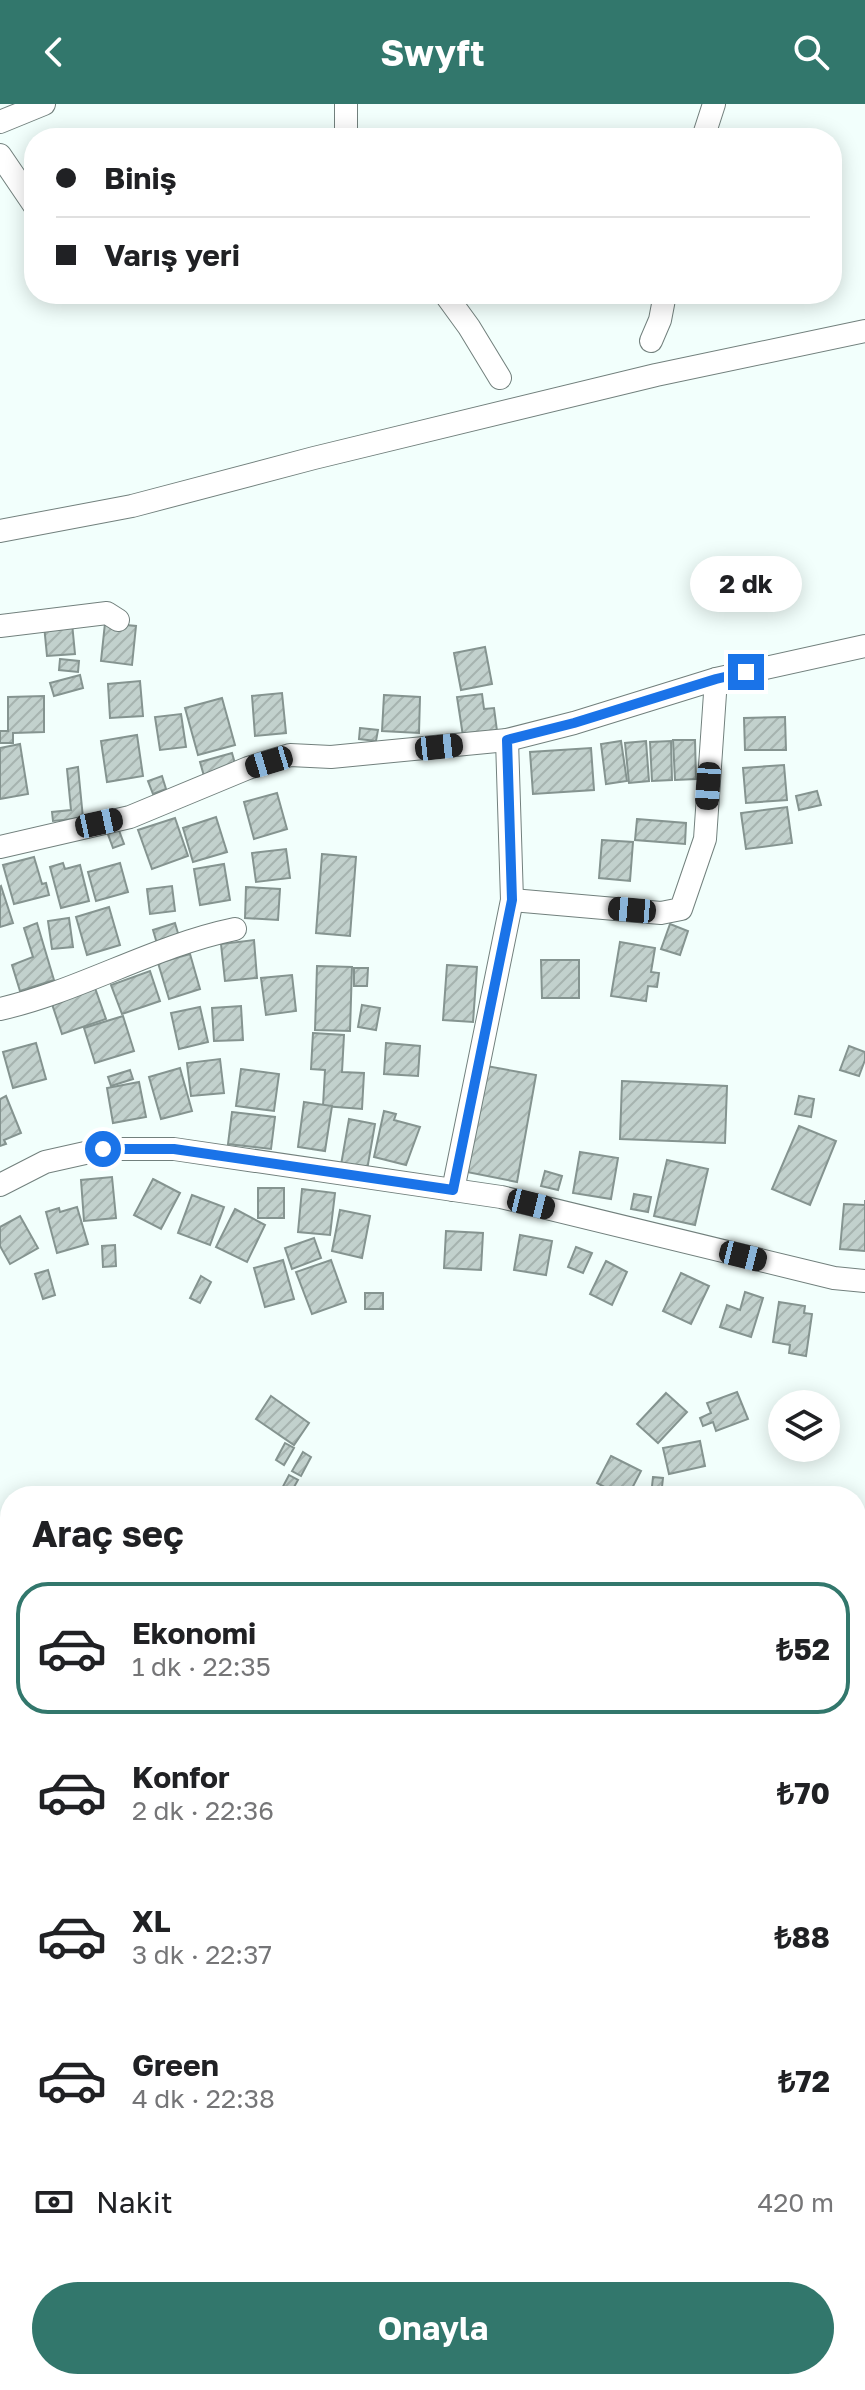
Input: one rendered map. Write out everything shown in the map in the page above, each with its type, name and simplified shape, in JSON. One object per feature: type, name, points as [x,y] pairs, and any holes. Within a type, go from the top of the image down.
[{"type":"street","points":[[0,122],[44,104]]},
{"type":"street","points":[[346,104],[346,128]]},
{"type":"street","points":[[706,128],[714,104]]},
{"type":"street","points":[[0,155],[24,190]]},
{"type":"street","points":[[452,304],[500,378]]},
{"type":"street","points":[[651,341],[663,304]]},
{"type":"street","points":[[0,531],[132,506],[314,458],[656,375],[865,331]]},
{"type":"street","points":[[0,626],[107,613],[118,620]]},
{"type":"street","points":[[0,847],[130,817],[248,768],[290,755],[331,757],[507,740],[574,723],[716,679],[865,646]]},
{"type":"street","points":[[512,900],[661,913],[681,909],[705,839],[716,679]]},
{"type":"street","points":[[453,1190],[512,900],[507,740]]},
{"type":"street","points":[[0,1009],[30,1002],[126,964],[211,934],[235,929]]},
{"type":"street","points":[[0,1185],[45,1162],[103,1149],[174,1149],[501,1197],[834,1278],[865,1281]]},
{"type":"building","points":[[72,623],[75,654],[47,656],[44,625]]},
{"type":"building","points":[[105,623],[136,626],[132,665],[101,661]]},
{"type":"building","points":[[485,647],[492,684],[461,690],[454,653]]},
{"type":"building","points":[[60,659],[79,661],[78,672],[59,670]]},
{"type":"building","points":[[80,675],[83,688],[54,696],[50,683]]},
{"type":"building","points":[[140,681],[143,716],[110,718],[108,684]]},
{"type":"building","points":[[282,693],[286,733],[255,736],[252,696]]},
{"type":"building","points":[[482,694],[484,709],[494,708],[497,731],[463,736],[457,697]]},
{"type":"building","points":[[384,695],[420,697],[419,733],[382,731]]},
{"type":"building","points":[[44,696],[44,732],[13,733],[13,743],[0,743],[0,731],[8,731],[8,697]]},
{"type":"building","points":[[222,698],[235,745],[198,755],[185,708]]},
{"type":"building","points":[[181,714],[186,747],[160,750],[155,717]]},
{"type":"building","points":[[785,717],[786,750],[745,750],[744,718]]},
{"type":"building","points":[[360,728],[378,730],[376,741],[359,739]]},
{"type":"building","points":[[137,735],[143,776],[107,782],[101,741]]},
{"type":"building","points":[[673,740],[695,740],[696,779],[675,780]]},
{"type":"building","points":[[621,741],[627,781],[606,784],[601,744]]},
{"type":"building","points":[[646,741],[649,781],[629,783],[625,743]]},
{"type":"building","points":[[671,741],[672,780],[652,781],[650,742]]},
{"type":"building","points":[[20,744],[28,794],[0,799],[0,748]]},
{"type":"building","points":[[591,748],[594,790],[533,794],[530,752]]},
{"type":"building","points":[[232,753],[236,767],[204,776],[200,762]]},
{"type":"building","points":[[784,765],[787,800],[746,803],[743,768]]},
{"type":"building","points":[[78,767],[83,818],[53,821],[52,812],[71,810],[67,769]]},
{"type":"building","points":[[162,776],[166,789],[153,794],[148,781]]},
{"type":"building","points":[[817,791],[821,805],[799,810],[796,796]]},
{"type":"building","points":[[277,793],[287,829],[254,839],[244,802]]},
{"type":"building","points":[[787,807],[792,843],[746,849],[741,813]]},
{"type":"building","points":[[216,817],[227,852],[193,862],[183,828]]},
{"type":"building","points":[[175,818],[188,856],[152,869],[138,830]]},
{"type":"building","points":[[637,819],[686,823],[685,844],[635,840]]},
{"type":"building","points":[[117,825],[124,844],[113,848],[106,829]]},
{"type":"building","points":[[602,840],[633,842],[630,881],[599,878]]},
{"type":"building","points":[[286,849],[290,878],[256,882],[252,853]]},
{"type":"building","points":[[322,854],[356,857],[350,936],[316,933]]},
{"type":"building","points":[[34,857],[42,884],[46,883],[49,895],[14,904],[3,865]]},
{"type":"building","points":[[63,863],[65,869],[80,865],[89,901],[61,908],[50,867]]},
{"type":"building","points":[[120,863],[128,892],[96,901],[88,872]]},
{"type":"building","points":[[224,864],[230,900],[200,905],[194,869]]},
{"type":"building","points":[[172,886],[175,911],[150,914],[147,889]]},
{"type":"building","points":[[0,887],[13,923],[0,927]]},
{"type":"building","points":[[246,887],[280,889],[278,920],[245,918]]},
{"type":"building","points":[[109,907],[120,945],[87,955],[76,917]]},
{"type":"building","points":[[69,918],[73,947],[52,949],[48,921]]},
{"type":"building","points":[[37,923],[54,980],[20,991],[12,965],[33,957],[24,928]]},
{"type":"building","points":[[175,923],[180,940],[158,947],[153,930]]},
{"type":"building","points":[[670,924],[688,931],[680,955],[661,949]]},
{"type":"building","points":[[254,940],[257,978],[225,981],[221,944]]},
{"type":"building","points":[[620,942],[655,948],[651,972],[659,973],[657,987],[648,986],[646,1001],[611,996]]},
{"type":"building","points":[[190,954],[200,989],[169,999],[158,963]]},
{"type":"building","points":[[541,960],[579,960],[579,998],[542,998]]},
{"type":"building","points":[[447,965],[477,967],[473,1022],[443,1020]]},
{"type":"building","points":[[317,966],[352,967],[350,1031],[315,1030]]},
{"type":"building","points":[[354,968],[368,968],[367,986],[354,986]]},
{"type":"building","points":[[150,971],[160,1001],[122,1014],[111,985]]},
{"type":"building","points":[[292,975],[296,1011],[266,1015],[261,978]]},
{"type":"building","points":[[95,988],[106,1019],[62,1034],[52,1004]]},
{"type":"building","points":[[362,1005],[380,1008],[376,1030],[358,1027]]},
{"type":"building","points":[[241,1006],[243,1040],[214,1041],[212,1008]]},
{"type":"building","points":[[200,1007],[208,1042],[179,1049],[171,1013]]},
{"type":"building","points":[[123,1016],[134,1051],[95,1063],[84,1028]]},
{"type":"building","points":[[313,1033],[344,1035],[342,1072],[364,1073],[362,1109],[323,1106],[325,1070],[311,1069]]},
{"type":"building","points":[[36,1043],[46,1079],[13,1088],[3,1052]]},
{"type":"building","points":[[386,1043],[420,1046],[418,1076],[384,1074]]},
{"type":"building","points":[[849,1046],[865,1052],[859,1076],[840,1070]]},
{"type":"building","points":[[220,1059],[224,1093],[191,1096],[187,1063]]},
{"type":"building","points":[[481,1065],[536,1075],[517,1182],[462,1171]]},
{"type":"building","points":[[180,1068],[192,1111],[161,1119],[149,1077]]},
{"type":"building","points":[[241,1069],[279,1074],[274,1111],[236,1106]]},
{"type":"building","points":[[130,1070],[133,1079],[111,1086],[108,1077]]},
{"type":"building","points":[[622,1081],[727,1086],[725,1143],[620,1139]]},
{"type":"building","points":[[139,1082],[146,1117],[113,1123],[107,1088]]},
{"type":"building","points":[[6,1096],[21,1133],[4,1140],[6,1144],[0,1146],[0,1099]]},
{"type":"building","points":[[799,1096],[814,1099],[811,1117],[795,1114]]},
{"type":"building","points":[[304,1102],[332,1106],[325,1151],[298,1147]]},
{"type":"building","points":[[384,1111],[396,1114],[394,1120],[420,1127],[406,1165],[374,1157]]},
{"type":"building","points":[[232,1112],[275,1117],[271,1149],[228,1144]]},
{"type":"building","points":[[349,1119],[375,1124],[367,1170],[341,1165]]},
{"type":"building","points":[[799,1126],[836,1141],[810,1205],[772,1189]]},
{"type":"building","points":[[580,1152],[618,1158],[611,1199],[573,1193]]},
{"type":"building","points":[[667,1160],[708,1169],[695,1225],[654,1216]]},
{"type":"building","points":[[545,1171],[562,1176],[558,1190],[541,1186]]},
{"type":"building","points":[[112,1177],[116,1218],[84,1221],[81,1180]]},
{"type":"building","points":[[153,1179],[180,1193],[161,1229],[134,1215]]},
{"type":"building","points":[[258,1188],[284,1188],[284,1218],[258,1218]]},
{"type":"building","points":[[302,1189],[335,1193],[330,1235],[298,1232]]},
{"type":"building","points":[[634,1194],[651,1197],[648,1212],[631,1209]]},
{"type":"building","points":[[192,1195],[224,1207],[210,1245],[178,1233]]},
{"type":"building","points":[[844,1204],[865,1205],[865,1251],[840,1249]]},
{"type":"building","points":[[77,1207],[88,1244],[57,1253],[46,1212]]},
{"type":"building","points":[[235,1209],[265,1225],[247,1262],[216,1247]]},
{"type":"building","points":[[340,1210],[370,1216],[362,1258],[332,1251]]},
{"type":"building","points":[[20,1216],[38,1248],[10,1264],[0,1246],[0,1227]]},
{"type":"building","points":[[446,1231],[483,1233],[481,1270],[444,1268]]},
{"type":"building","points":[[520,1235],[552,1241],[546,1275],[514,1270]]},
{"type":"building","points":[[314,1238],[321,1258],[292,1269],[285,1248]]},
{"type":"building","points":[[115,1245],[116,1266],[103,1267],[102,1246]]},
{"type":"building","points":[[576,1247],[592,1253],[583,1273],[568,1267]]},
{"type":"building","points":[[283,1260],[294,1299],[265,1307],[254,1268]]},
{"type":"building","points":[[331,1260],[346,1302],[312,1314],[296,1272]]},
{"type":"building","points":[[606,1261],[627,1272],[612,1305],[590,1294]]},
{"type":"building","points":[[48,1270],[55,1295],[43,1299],[35,1274]]},
{"type":"building","points":[[681,1273],[709,1286],[691,1324],[663,1311]]},
{"type":"building","points":[[201,1276],[211,1282],[200,1303],[190,1298]]},
{"type":"building","points":[[745,1292],[763,1298],[751,1337],[720,1327],[727,1305],[740,1310]]},
{"type":"building","points":[[365,1293],[383,1293],[383,1309],[365,1309]]},
{"type":"building","points":[[779,1302],[805,1306],[804,1313],[812,1314],[806,1356],[789,1353],[790,1345],[773,1342]]},
{"type":"building","points":[[737,1392],[748,1419],[716,1431],[713,1422],[703,1426],[700,1418],[711,1413],[707,1403]]},
{"type":"building","points":[[666,1393],[687,1412],[658,1443],[637,1424]]},
{"type":"building","points":[[271,1396],[309,1423],[294,1445],[256,1419]]},
{"type":"building","points":[[700,1441],[705,1466],[669,1474],[663,1448]]},
{"type":"building","points":[[285,1443],[294,1448],[284,1465],[276,1460]]},
{"type":"building","points":[[303,1452],[311,1457],[301,1476],[292,1471]]},
{"type":"building","points":[[611,1456],[641,1471],[633,1486],[603,1486],[597,1483]]},
{"type":"building","points":[[289,1475],[298,1480],[295,1486],[283,1486]]},
{"type":"building","points":[[653,1477],[663,1478],[662,1486],[652,1486]]},
{"type":"route","points":[[103,1149],[174,1149],[453,1190],[512,900],[507,740],[746,672]]}]
